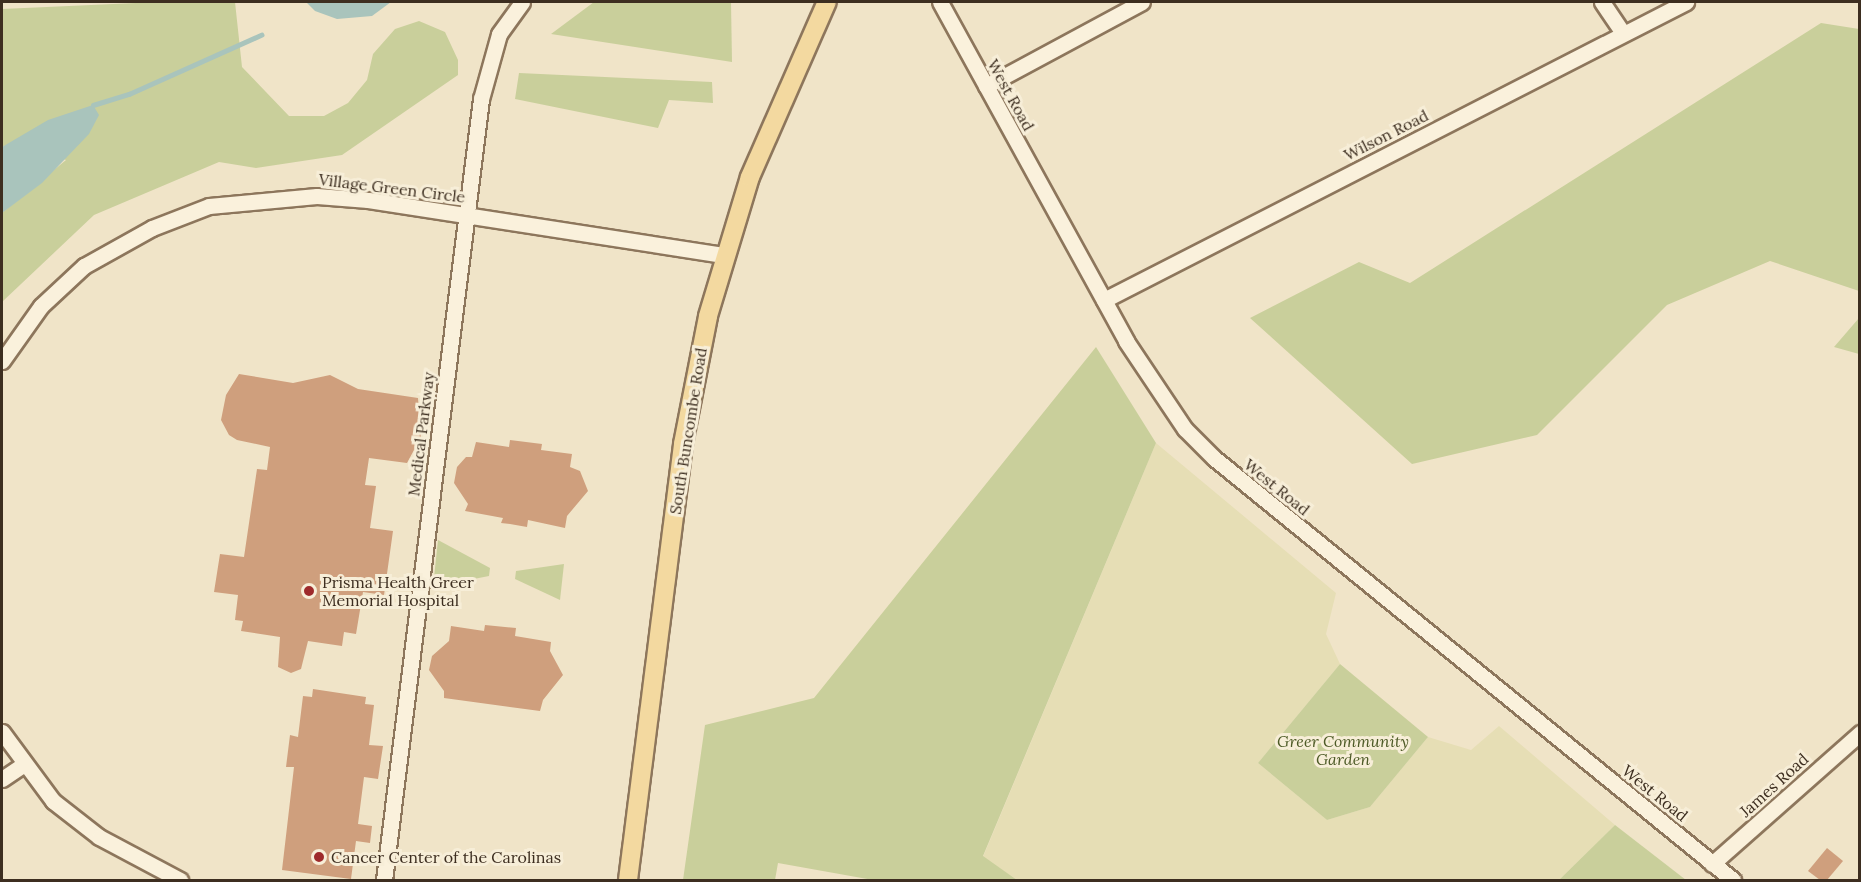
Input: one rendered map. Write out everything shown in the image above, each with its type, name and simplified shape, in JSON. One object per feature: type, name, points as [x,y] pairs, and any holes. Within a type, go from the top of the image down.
[{"type":"main road","name":"South Buncombe Road","points":[[628,880],[683,444],[708,316],[725,255],[764,140],[827,2]]},
{"type":"street","name":"Medical Parkway","points":[[384,880],[481,99],[499,34],[522,2]]},
{"type":"street","name":"West Road","points":[[940,2],[1104,300],[1159,394],[1214,458],[1733,880]]},
{"type":"street","points":[[986,86],[1142,2]]},
{"type":"street","points":[[1602,2],[1623,33]]},
{"type":"street","name":"Wilson Road","points":[[1104,300],[1686,2]]},
{"type":"street","name":"Village Green Circle","points":[[2,361],[41,306],[84,266],[152,228],[208,206],[317,196],[725,255]]},
{"type":"street","points":[[2,732],[23,765],[52,801],[99,837],[180,880]]},
{"type":"street","name":"James Road","points":[[1712,864],[1860,733]]},
{"type":"street","points":[[2,778],[23,765]]},
{"type":"shaded area","points":[[1156,443],[1336,593],[1326,634],[1340,664],[1258,763],[1327,820],[1370,807],[1428,737],[1471,750],[1499,726],[1615,825],[1559,880],[1017,880],[983,857]]},
{"type":"green space","points":[[158,2],[235,2],[242,67],[289,116],[324,116],[348,103],[367,80],[373,54],[395,29],[419,21],[445,32],[458,60],[458,75],[342,155],[256,168],[219,162],[94,215],[2,302],[2,213],[66,160],[13,142],[2,147],[2,9]]},
{"type":"green space","points":[[594,2],[731,2],[732,62],[551,34]]},
{"type":"green space","points":[[1821,23],[1859,29],[1859,291],[1770,261],[1667,305],[1537,435],[1412,464],[1250,318],[1359,262],[1410,283]]},
{"type":"green space","points":[[519,73],[712,82],[713,103],[669,100],[658,128],[515,99]]},
{"type":"green space","points":[[1859,318],[1859,354],[1834,347]]},
{"type":"green space","points":[[1096,347],[1156,443],[983,856],[1017,880],[873,880],[778,863],[775,880],[683,880],[705,725],[814,698]]},
{"type":"green space","points":[[438,540],[490,568],[489,576],[433,587]]},
{"type":"green space","points":[[564,564],[560,600],[515,579],[516,571]]},
{"type":"green space","name":"Greer Community Garden","points":[[1340,664],[1428,737],[1370,807],[1327,820],[1258,763]]},
{"type":"green space","points":[[1615,825],[1686,880],[1559,880]]},
{"type":"water","points":[[306,2],[391,2],[372,16],[337,19],[315,11]]},
{"type":"water","points":[[93,105],[99,115],[89,134],[42,183],[2,213],[2,147],[48,120]]},
{"type":"building","points":[[239,374],[293,383],[330,375],[358,389],[418,398],[421,437],[407,463],[369,458],[365,485],[376,486],[370,528],[393,531],[384,595],[363,592],[356,634],[344,632],[342,646],[308,641],[301,669],[291,673],[278,667],[280,637],[241,631],[243,621],[235,620],[238,595],[214,592],[220,554],[244,557],[257,469],[267,470],[270,447],[237,440],[229,435],[221,420],[226,395]]},
{"type":"building","points":[[510,440],[542,444],[541,450],[572,454],[570,467],[580,471],[588,491],[567,516],[565,528],[528,520],[527,527],[501,523],[503,518],[465,511],[468,504],[454,483],[457,467],[466,457],[472,457],[476,442],[509,447]]},
{"type":"building","points":[[485,625],[516,628],[515,636],[551,642],[550,651],[563,675],[543,700],[540,711],[444,698],[444,691],[429,670],[432,656],[449,641],[451,626],[484,631]]},
{"type":"building","points":[[313,689],[366,697],[365,704],[374,705],[369,745],[383,746],[378,779],[364,777],[358,824],[372,826],[370,843],[356,841],[351,879],[282,870],[294,767],[286,767],[290,735],[298,737],[303,696],[312,697]]},
{"type":"building","points":[[1827,848],[1843,861],[1827,880],[1820,880],[1808,871]]},
{"type":"waterway","points":[[93,105],[129,94],[261,35]]},
{"type":"place","name":"Prisma Health Greer Memorial Hospital","points":[[309,591]]},
{"type":"place","name":"Cancer Center of the Carolinas","points":[[319,857]]}]
